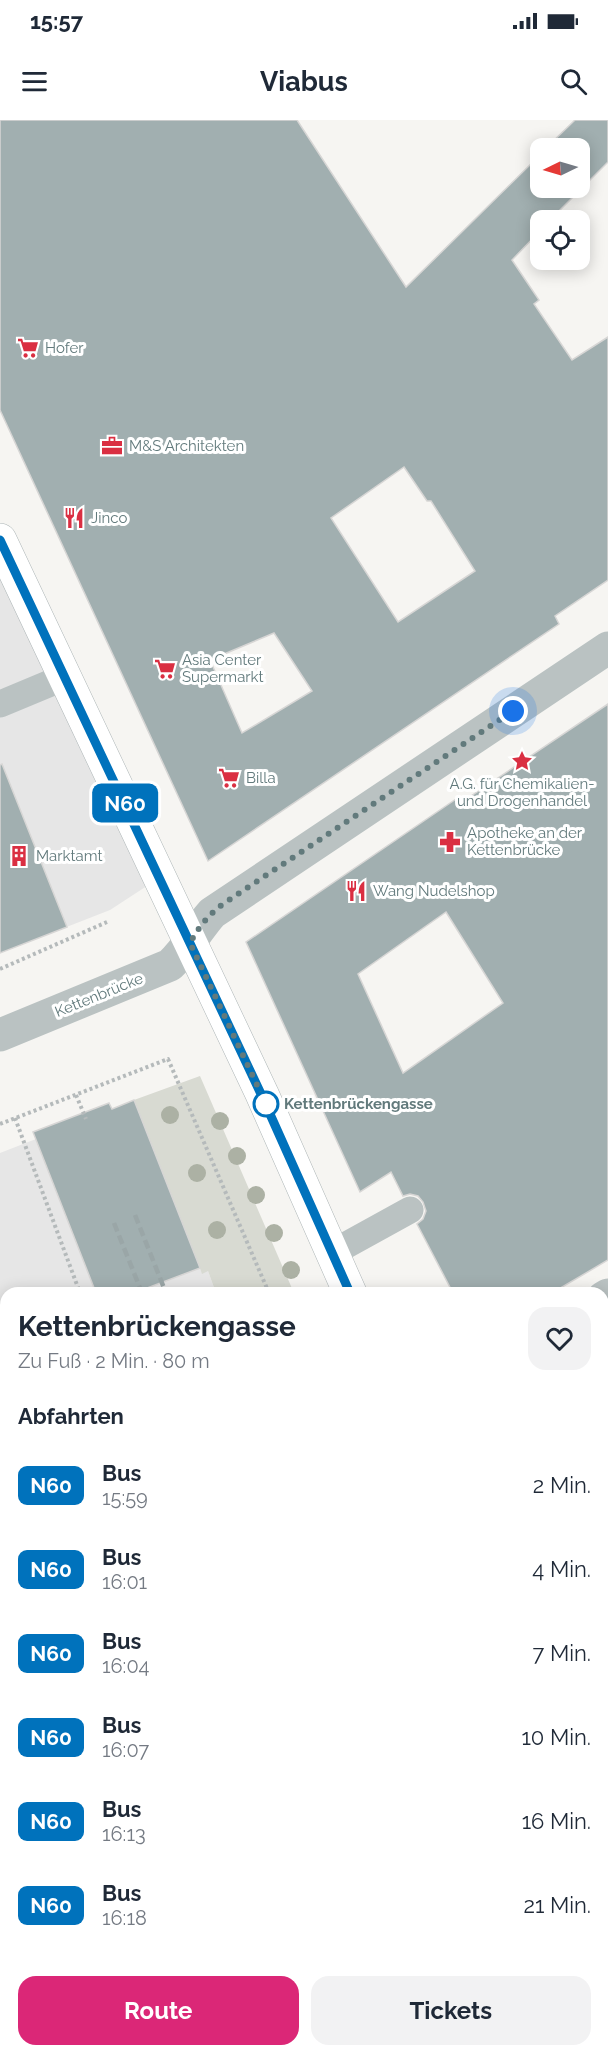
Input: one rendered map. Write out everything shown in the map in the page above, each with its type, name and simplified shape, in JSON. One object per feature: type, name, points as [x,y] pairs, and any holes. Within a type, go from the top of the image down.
[{"type":"main road","points":[[0,540],[261,1094],[347,1287]]},
{"type":"street","points":[[190,943],[199,927],[212,913],[608,648]]},
{"type":"street","name":"Kettenbrücke","points":[[0,1035],[157,972],[170,965],[190,943]]},
{"type":"lane","points":[[0,704],[66,677]]},
{"type":"lane","points":[[332,1253],[410,1210]]},
{"type":"path","points":[[0,969],[107,922]]},
{"type":"path","points":[[0,1124],[168,1059],[266,1287]]},
{"type":"path","points":[[76,1095],[86,1119]]},
{"type":"path","points":[[15,1118],[79,1287]]},
{"type":"shaded area","points":[[0,549],[159,878],[110,910],[0,953]]},
{"type":"shaded area","points":[[200,1076],[291,1287],[214,1287],[208,1271],[202,1274],[134,1100]]},
{"type":"shaded area","points":[[36,1139],[75,1239],[174,1199],[200,1268],[208,1271],[214,1287],[0,1287],[0,1153]]},
{"type":"building","points":[[0,120],[297,120],[406,287],[530,165],[530,198],[572,198],[560,210],[530,210],[530,241],[512,260],[539,300],[534,304],[572,360],[608,337],[608,580],[555,616],[559,624],[208,861],[0,410]],"holes":[[[404,467],[427,501],[431,501],[475,571],[398,622],[331,518]],[[274,633],[312,691],[242,733],[210,660]]]},
{"type":"building","points":[[575,120],[608,120],[608,162],[590,180],[590,138],[556,138]]},
{"type":"building","points":[[608,704],[608,1260],[562,1287],[450,1287],[417,1224],[423,1219],[426,1211],[418,1196],[410,1194],[403,1196],[391,1172],[360,1192],[246,942],[459,797],[462,802]],"holes":[[[446,912],[503,1003],[403,1073],[358,974]]]},
{"type":"building","name":"Marktamt","points":[[2,764],[67,927],[0,953],[0,765]]},
{"type":"building","points":[[134,1100],[200,1268],[150,1287],[94,1287],[33,1132],[109,1103],[112,1109]]},
{"type":"railway","points":[[135,1215],[164,1287]]},
{"type":"railway","points":[[114,1223],[140,1287]]},
{"type":"bus line","name":"N60","points":[[0,540],[155,866],[347,1287]]},
{"type":"place","name":"Hofer","points":[[28,348]]},
{"type":"place","name":"M&S Architekten","points":[[112,446]]},
{"type":"place","name":"Jinco","points":[[74,518]]},
{"type":"place","name":"Asia Center Supermarkt","points":[[165,669]]},
{"type":"place","name":"A.G. für Chemikalien- und Drogenhandel","points":[[522,761]]},
{"type":"place","name":"Billa","points":[[229,778]]},
{"type":"place","name":"Apotheke an der Kettenbrücke","points":[[450,842]]},
{"type":"place","name":"Marktamt","points":[[19,856]]},
{"type":"place","name":"Wang Nudelshop","points":[[356,891]]},
{"type":"place","name":"Kettenbrückengasse","points":[[266,1104]]},
{"type":"route","points":[[266,1104],[190,943],[199,927],[223,904],[513,711]]}]
